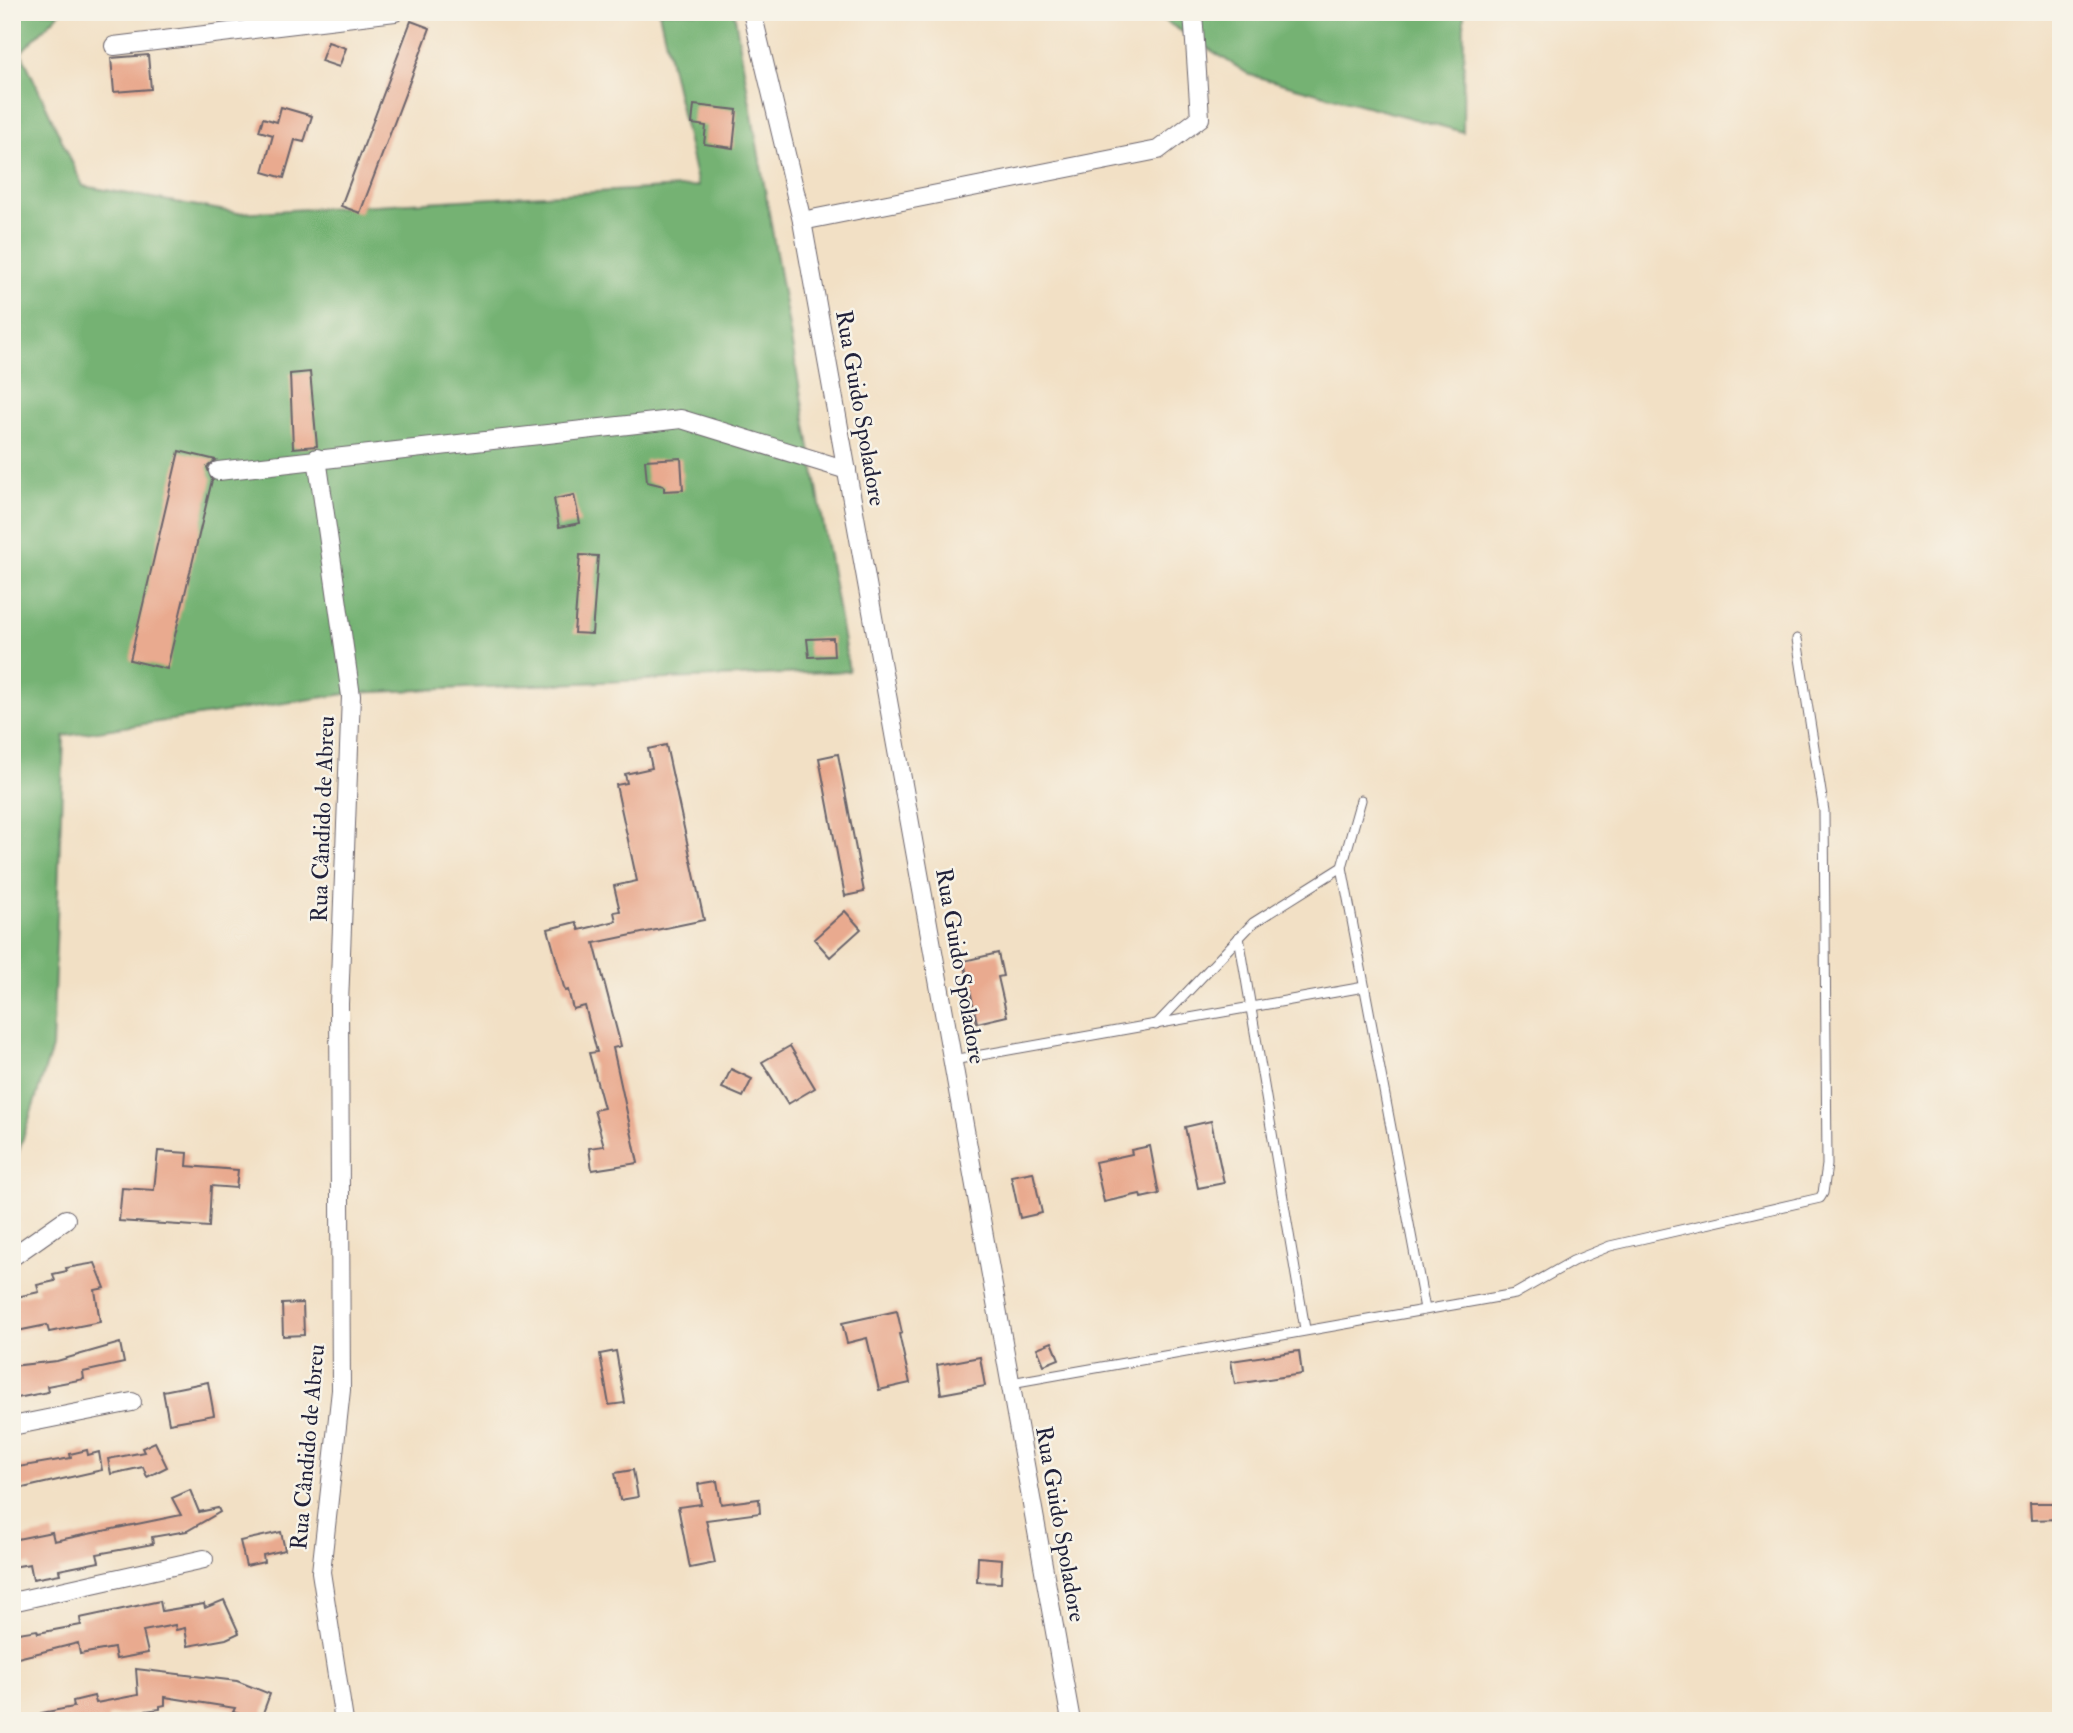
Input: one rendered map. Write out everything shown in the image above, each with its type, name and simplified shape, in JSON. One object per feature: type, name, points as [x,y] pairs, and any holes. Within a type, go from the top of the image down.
[{"type":"street","points":[[114,46],[395,12]]},
{"type":"street","name":"Rua Guido Spoladore","points":[[752,12],[802,221],[1071,1721]]},
{"type":"street","points":[[802,221],[1158,150],[1200,118],[1193,12]]},
{"type":"street","points":[[218,471],[681,419],[847,470]]},
{"type":"street","name":"Rua Cândido de Abreu","points":[[317,458],[351,696],[340,1004],[341,1390],[321,1572],[344,1721]]},
{"type":"street","points":[[12,1257],[66,1219]]},
{"type":"street","points":[[12,1426],[132,1402]]},
{"type":"street","points":[[12,1602],[204,1559]]},
{"type":"lane","points":[[1010,1383],[1515,1294],[1573,1261],[1610,1246],[1805,1203],[1823,1194],[1827,1165],[1824,811],[1797,639]]},
{"type":"lane","points":[[1362,800],[1342,867],[1425,1309]]},
{"type":"lane","points":[[1156,1025],[1253,923],[1342,867]]},
{"type":"lane","points":[[1239,937],[1305,1329]]},
{"type":"lane","points":[[953,1060],[1364,987]]},
{"type":"green space","points":[[12,12],[61,12],[21,52],[83,186],[238,213],[698,186],[659,12],[734,12],[849,671],[352,693],[64,736],[52,1048],[12,1172]]},
{"type":"green space","points":[[1151,12],[1464,12],[1463,132],[1250,75]]},
{"type":"building","points":[[411,21],[430,28],[360,213],[341,206]]},
{"type":"building","points":[[328,42],[346,48],[339,67],[321,61]]},
{"type":"building","points":[[148,55],[151,89],[114,92],[111,58]]},
{"type":"building","points":[[694,105],[737,110],[733,148],[704,144],[706,126],[692,124]]},
{"type":"building","points":[[281,107],[312,116],[304,142],[295,140],[284,178],[263,172],[273,135],[259,131],[263,118],[277,122]]},
{"type":"building","points":[[310,372],[317,446],[293,448],[290,374]]},
{"type":"building","points":[[179,451],[216,460],[207,467],[212,480],[167,669],[130,660]]},
{"type":"building","points":[[681,458],[683,490],[664,491],[664,486],[647,482],[645,460]]},
{"type":"building","points":[[574,495],[580,523],[559,527],[554,499]]},
{"type":"building","points":[[580,555],[598,556],[592,634],[574,633]]},
{"type":"building","points":[[833,638],[834,656],[809,657],[807,639]]},
{"type":"building","points":[[666,745],[704,920],[594,943],[621,1046],[613,1048],[638,1163],[592,1170],[589,1148],[604,1146],[594,1110],[604,1108],[589,1053],[597,1052],[585,1006],[573,1009],[568,990],[565,991],[548,929],[576,922],[579,930],[616,921],[614,912],[620,911],[614,886],[637,881],[616,785],[627,783],[625,774],[652,768],[648,749]]},
{"type":"building","points":[[838,754],[864,892],[845,896],[819,758]]},
{"type":"building","points":[[845,911],[861,929],[830,957],[814,939]]},
{"type":"building","points":[[998,953],[1003,976],[998,977],[1007,1016],[977,1023],[964,961]]},
{"type":"building","points":[[790,1046],[815,1088],[788,1104],[762,1062]]},
{"type":"building","points":[[731,1069],[752,1079],[743,1097],[722,1088]]},
{"type":"building","points":[[1211,1121],[1224,1183],[1198,1188],[1185,1127]]},
{"type":"building","points":[[1150,1146],[1159,1194],[1141,1198],[1140,1194],[1104,1202],[1095,1162],[1132,1154],[1131,1150]]},
{"type":"building","points":[[158,1151],[188,1153],[187,1166],[238,1170],[236,1188],[211,1186],[209,1227],[119,1221],[122,1188],[154,1190]]},
{"type":"building","points":[[1033,1172],[1042,1213],[1020,1218],[1011,1176]]},
{"type":"building","points":[[95,1263],[105,1288],[95,1290],[100,1322],[49,1332],[47,1325],[12,1332],[12,1298],[39,1292],[37,1285],[55,1281],[53,1274],[67,1271],[66,1268]]},
{"type":"building","points":[[303,1303],[304,1335],[283,1336],[282,1304]]},
{"type":"building","points":[[897,1311],[902,1333],[899,1334],[910,1383],[879,1390],[867,1338],[847,1343],[842,1323]]},
{"type":"building","points":[[1052,1342],[1059,1359],[1044,1365],[1037,1348]]},
{"type":"building","points":[[120,1343],[124,1363],[83,1372],[84,1379],[47,1386],[48,1392],[12,1399],[12,1366],[57,1361]]},
{"type":"building","points":[[616,1351],[625,1403],[609,1405],[600,1354]]},
{"type":"building","points":[[1299,1351],[1302,1374],[1235,1384],[1231,1361]]},
{"type":"building","points":[[980,1357],[985,1386],[941,1394],[937,1365]]},
{"type":"building","points":[[208,1382],[214,1415],[169,1423],[163,1391]]},
{"type":"building","points":[[155,1442],[167,1467],[147,1477],[143,1467],[111,1474],[108,1459],[144,1452],[142,1448]]},
{"type":"building","points":[[87,1450],[88,1455],[99,1452],[102,1470],[14,1490],[12,1468],[71,1458],[70,1454]]},
{"type":"building","points":[[633,1470],[638,1497],[620,1500],[615,1473]]},
{"type":"building","points":[[717,1481],[721,1504],[759,1499],[760,1513],[706,1520],[715,1563],[690,1568],[678,1507],[701,1504],[698,1484]]},
{"type":"building","points":[[190,1490],[199,1512],[218,1508],[220,1512],[187,1531],[152,1537],[153,1544],[97,1554],[99,1562],[59,1570],[60,1574],[33,1579],[30,1564],[12,1567],[12,1540],[52,1532],[54,1541],[181,1515],[172,1498]]},
{"type":"building","points":[[2030,1503],[2060,1503],[2060,1519],[2031,1520]]},
{"type":"building","points":[[281,1532],[285,1550],[263,1555],[264,1562],[246,1566],[240,1541]]},
{"type":"building","points":[[978,1557],[1002,1559],[1001,1583],[977,1582]]},
{"type":"building","points":[[224,1600],[239,1633],[226,1639],[188,1646],[185,1628],[176,1630],[175,1625],[143,1631],[148,1653],[116,1659],[114,1648],[80,1654],[78,1643],[14,1659],[12,1634],[37,1630],[38,1633],[81,1625],[80,1618],[160,1601],[162,1611],[204,1604],[205,1608]]},
{"type":"building","points":[[136,1669],[237,1681],[270,1694],[260,1721],[233,1712],[235,1708],[165,1697],[165,1705],[160,1706],[160,1709],[108,1716],[108,1721],[42,1721],[41,1713],[74,1707],[73,1701],[94,1696],[96,1703],[138,1695]]}]
